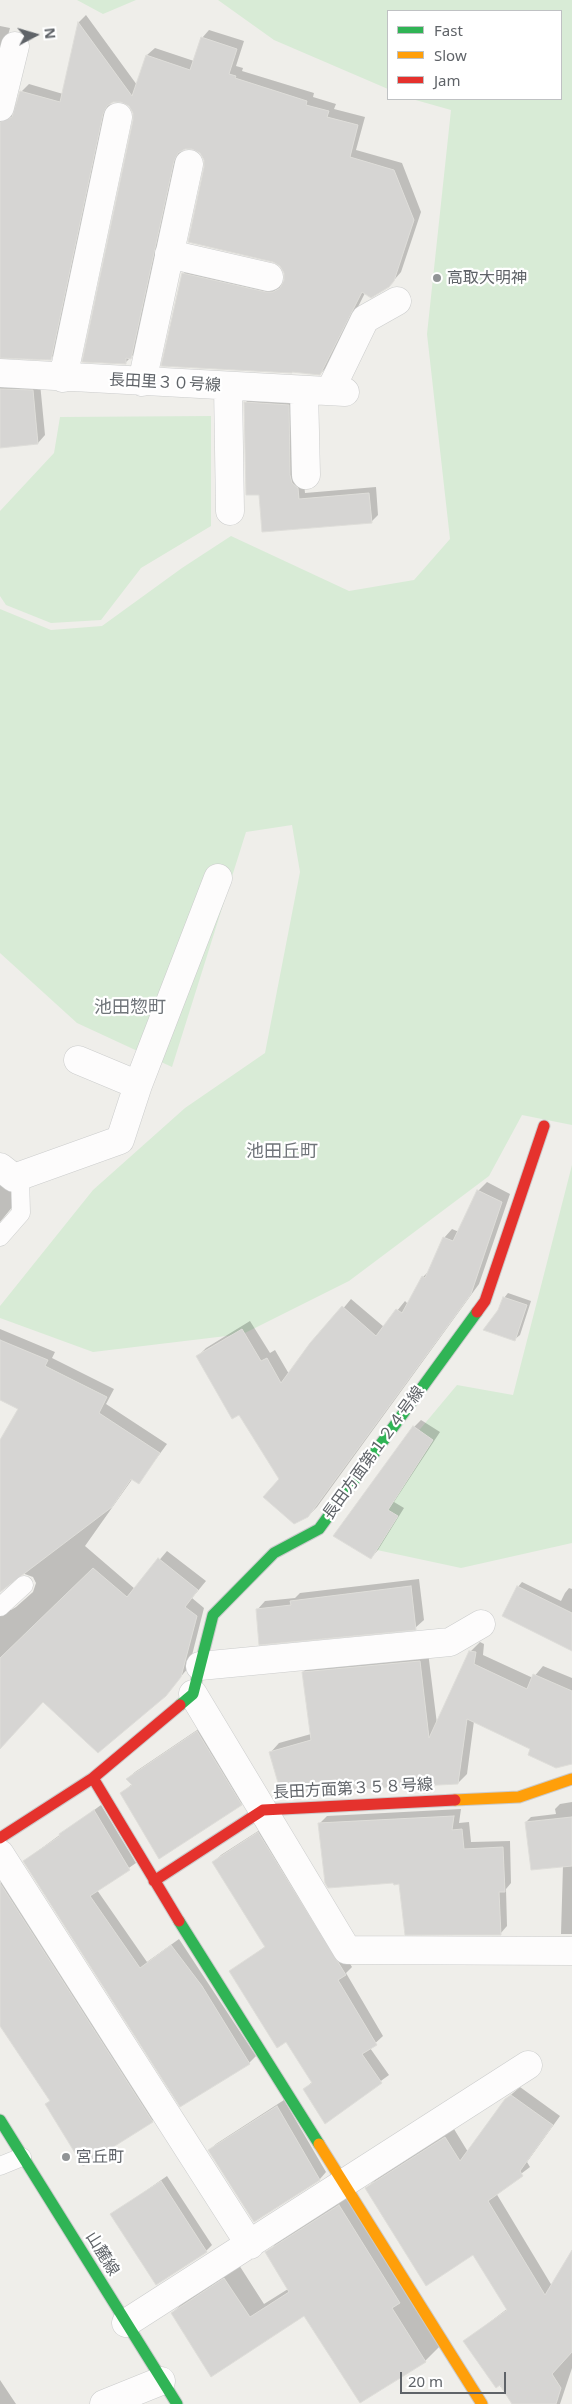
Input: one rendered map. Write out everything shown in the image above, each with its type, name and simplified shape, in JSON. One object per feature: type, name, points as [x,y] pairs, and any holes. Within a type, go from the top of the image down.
[{"type":"street","points":[[0,108],[16,46]]},
{"type":"street","points":[[63,378],[118,117]]},
{"type":"street","points":[[142,382],[189,164]]},
{"type":"street","points":[[170,254],[269,277]]},
{"type":"street","points":[[306,475],[326,391],[365,319],[397,301]]},
{"type":"street","name":"長田里３０号線","points":[[0,373],[63,378],[326,391]]},
{"type":"street","points":[[228,386],[230,511]]},
{"type":"street","points":[[10,1172],[120,1140],[138,1086],[218,878]]},
{"type":"street","points":[[78,1060],[138,1086]]},
{"type":"street","name":"長田方面第１２４号線","points":[[193,1694],[213,1615],[274,1553],[319,1529],[485,1301],[544,1126]]},
{"type":"street","points":[[200,1666],[450,1642],[481,1624]]},
{"type":"street","points":[[0,1838],[93,1778],[193,1694],[347,1950],[572,1951]]},
{"type":"street","points":[[93,1778],[154,1881],[482,2404]]},
{"type":"street","name":"長田方面第３５８号線","points":[[154,1881],[263,1810],[519,1797],[572,1779]]},
{"type":"street","points":[[0,1854],[250,2245]]},
{"type":"street","points":[[126,2323],[528,2065]]},
{"type":"street","name":"山麓線","points":[[0,2120],[177,2404]]},
{"type":"street","points":[[104,2404],[161,2381]]},
{"type":"lane","points":[[0,1237],[21,1213],[10,1172]]},
{"type":"lane","points":[[0,1607],[24,1585]]},
{"type":"lane","points":[[0,2166],[22,2157]]},
{"type":"green space","points":[[77,0],[136,0],[103,14]]},
{"type":"green space","points":[[218,0],[572,0],[572,1125],[522,1115],[489,1176],[349,1281],[243,1334],[93,1352],[0,1318],[0,1306],[93,1190],[185,1108],[265,1053],[300,872],[292,825],[246,832],[172,1067],[77,1023],[0,953],[0,609],[51,630],[102,626],[182,568],[231,536],[349,591],[414,580],[450,539],[427,334],[451,110],[416,100],[562,100],[562,10],[387,10],[387,89],[274,40]]},
{"type":"green space","points":[[211,416],[211,526],[141,568],[101,620],[51,623],[6,605],[0,596],[0,511],[54,453],[60,417]]},
{"type":"green space","points":[[572,1165],[572,1543],[461,1568],[377,1550],[375,1483],[457,1385],[513,1395]]},
{"type":"building","points":[[78,22],[132,96],[146,55],[190,70],[201,37],[237,49],[229,74],[236,76],[235,78],[307,101],[306,105],[329,111],[327,117],[358,125],[350,157],[394,170],[414,220],[394,281],[389,287],[371,298],[362,292],[320,375],[161,366],[182,273],[266,292],[273,292],[280,288],[284,280],[284,273],[280,266],[273,262],[188,242],[204,167],[204,160],[200,153],[192,149],[185,149],[178,153],[174,161],[131,359],[126,358],[126,364],[82,362],[133,120],[133,113],[129,106],[121,102],[113,102],[107,106],[103,114],[51,360],[0,358],[0,122],[12,117],[20,91],[60,102]]},
{"type":"building","points":[[0,389],[33,390],[38,444],[0,448]]},
{"type":"building","points":[[244,402],[289,405],[290,475],[292,483],[298,488],[299,499],[369,493],[372,523],[262,532],[259,495],[246,495]]},
{"type":"building","points":[[477,1190],[502,1202],[471,1294],[308,1517],[294,1524],[263,1497],[279,1479],[239,1415],[232,1419],[196,1356],[242,1329],[261,1361],[267,1358],[281,1383],[310,1343],[342,1306],[376,1336],[396,1309],[402,1313],[422,1276],[425,1278],[443,1237],[453,1241]]},
{"type":"building","points":[[503,1297],[527,1305],[515,1341],[483,1330],[498,1310]]},
{"type":"building","points":[[0,1340],[48,1360],[45,1366],[107,1397],[99,1413],[160,1453],[139,1484],[131,1479],[112,1507],[0,1592],[0,1440],[18,1409],[0,1400]]},
{"type":"building","points":[[413,1426],[433,1440],[388,1510],[398,1516],[371,1559],[333,1536]]},
{"type":"building","points":[[158,1558],[198,1590],[185,1607],[197,1616],[181,1677],[166,1696],[98,1753],[43,1702],[0,1749],[0,1658],[93,1568],[127,1597]]},
{"type":"building","points":[[411,1586],[416,1630],[259,1645],[256,1609],[291,1605],[290,1601]]},
{"type":"building","points":[[517,1586],[572,1613],[572,1651],[502,1616]]},
{"type":"building","points":[[469,1651],[476,1652],[474,1664],[527,1689],[533,1674],[572,1691],[572,1764],[556,1768],[528,1755],[530,1749],[467,1719],[458,1784],[281,1793],[269,1752],[311,1740],[302,1672],[420,1661],[429,1738]]},
{"type":"building","points":[[197,1731],[242,1805],[159,1859],[120,1793],[132,1785],[126,1779]]},
{"type":"building","points":[[94,1810],[130,1870],[90,1896],[140,1968],[171,1945],[202,1986],[250,2064],[180,2107],[23,1861]]},
{"type":"building","points":[[454,1816],[452,1830],[462,1829],[464,1849],[503,1847],[505,1892],[499,1892],[501,1935],[405,1935],[399,1884],[328,1888],[325,1883],[318,1823]]},
{"type":"building","points":[[572,1817],[572,1866],[531,1870],[525,1822]]},
{"type":"building","points":[[258,1832],[346,1975],[338,1980],[377,2045],[362,2054],[382,2083],[325,2124],[303,2089],[312,2083],[286,2042],[277,2048],[229,1971],[265,1947],[212,1862]]},
{"type":"building","points":[[0,1883],[153,2122],[83,2166],[45,2104],[50,2101],[0,2026]]},
{"type":"building","points":[[511,2095],[553,2125],[520,2171],[523,2176],[488,2201],[545,2295],[572,2250],[572,2352],[552,2374],[561,2388],[556,2404],[512,2404],[500,2385],[496,2388],[463,2341],[507,2310],[473,2255],[426,2286],[365,2188],[445,2137],[460,2161],[505,2099]]},
{"type":"building","points":[[277,2106],[320,2180],[254,2222],[208,2150]]},
{"type":"building","points":[[161,2181],[207,2252],[156,2285],[110,2214]]},
{"type":"building","points":[[339,2205],[400,2303],[392,2308],[426,2362],[360,2403],[304,2316],[211,2377],[171,2313],[224,2278],[250,2317],[289,2292],[265,2252]]},
{"type":"traffic: fast","points":[[180,1705],[193,1694],[213,1615],[274,1553],[319,1529],[477,1312]]},
{"type":"traffic: fast","points":[[179,1921],[319,2144]]},
{"type":"traffic: fast","points":[[0,2120],[177,2404]]},
{"type":"traffic: slow","points":[[455,1800],[519,1797],[572,1779]]},
{"type":"traffic: slow","points":[[319,2144],[482,2404]]},
{"type":"traffic: jam","points":[[477,1312],[485,1301],[544,1126]]},
{"type":"traffic: jam","points":[[0,1838],[93,1778],[180,1705]]},
{"type":"traffic: jam","points":[[93,1778],[179,1921]]},
{"type":"traffic: jam","points":[[154,1881],[263,1810],[455,1800]]},
{"type":"place","name":"高取大明神","points":[[437,278]]},
{"type":"place","name":"宮丘町","points":[[66,2157]]},
{"type":"district","name":"池田惣町","points":[[130,1008]]},
{"type":"district","name":"池田丘町","points":[[282,1152]]}]
